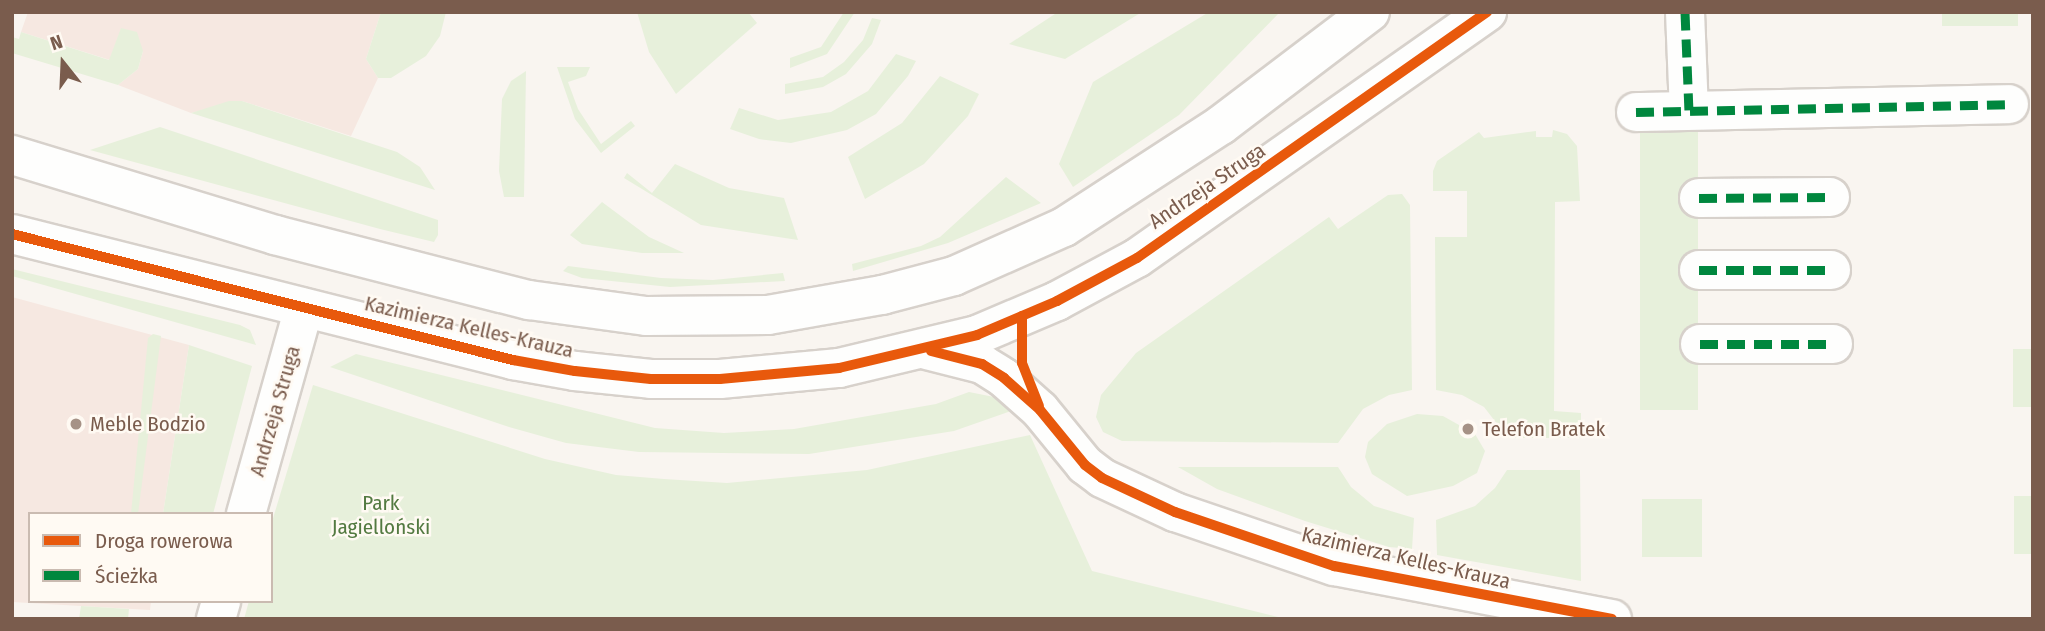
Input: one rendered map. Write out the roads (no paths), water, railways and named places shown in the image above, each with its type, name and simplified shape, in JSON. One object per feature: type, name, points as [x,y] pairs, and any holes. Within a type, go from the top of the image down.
[{"type":"street","name":"Andrzeja Struga","points":[[954,275],[1064,228],[1109,203],[1221,125],[1370,12]]},
{"type":"street","name":"Andrzeja Struga","points":[[927,351],[1057,301],[1137,258],[1487,12]]},
{"type":"street","points":[[1685,12],[1689,110]]},
{"type":"street","points":[[1636,112],[2009,104]]},
{"type":"street","name":"Kazimierza Kelles-Krauza","points":[[12,155],[275,235],[466,286],[586,310],[646,316],[768,315],[882,295],[954,275]]},
{"type":"street","points":[[1699,198],[1830,197]]},
{"type":"street","name":"Kazimierza Kelles-Krauza","points":[[12,234],[513,360],[651,379],[781,376],[927,351],[982,364],[1004,378],[1040,410],[1085,465],[1102,478],[1175,512],[1334,566],[1612,619]]},
{"type":"street","points":[[1699,271],[1831,270]]},
{"type":"street","name":"Andrzeja Struga","points":[[247,512],[303,308]]},
{"type":"street","points":[[1700,344],[1833,344]]},
{"type":"place","name":"Meble Bodzio","points":[[76,424]]},
{"type":"place","name":"Telefon Bratek","points":[[1468,429]]},
{"type":"park label","name":"Park Jagielloński","points":[[381,515]]}]
